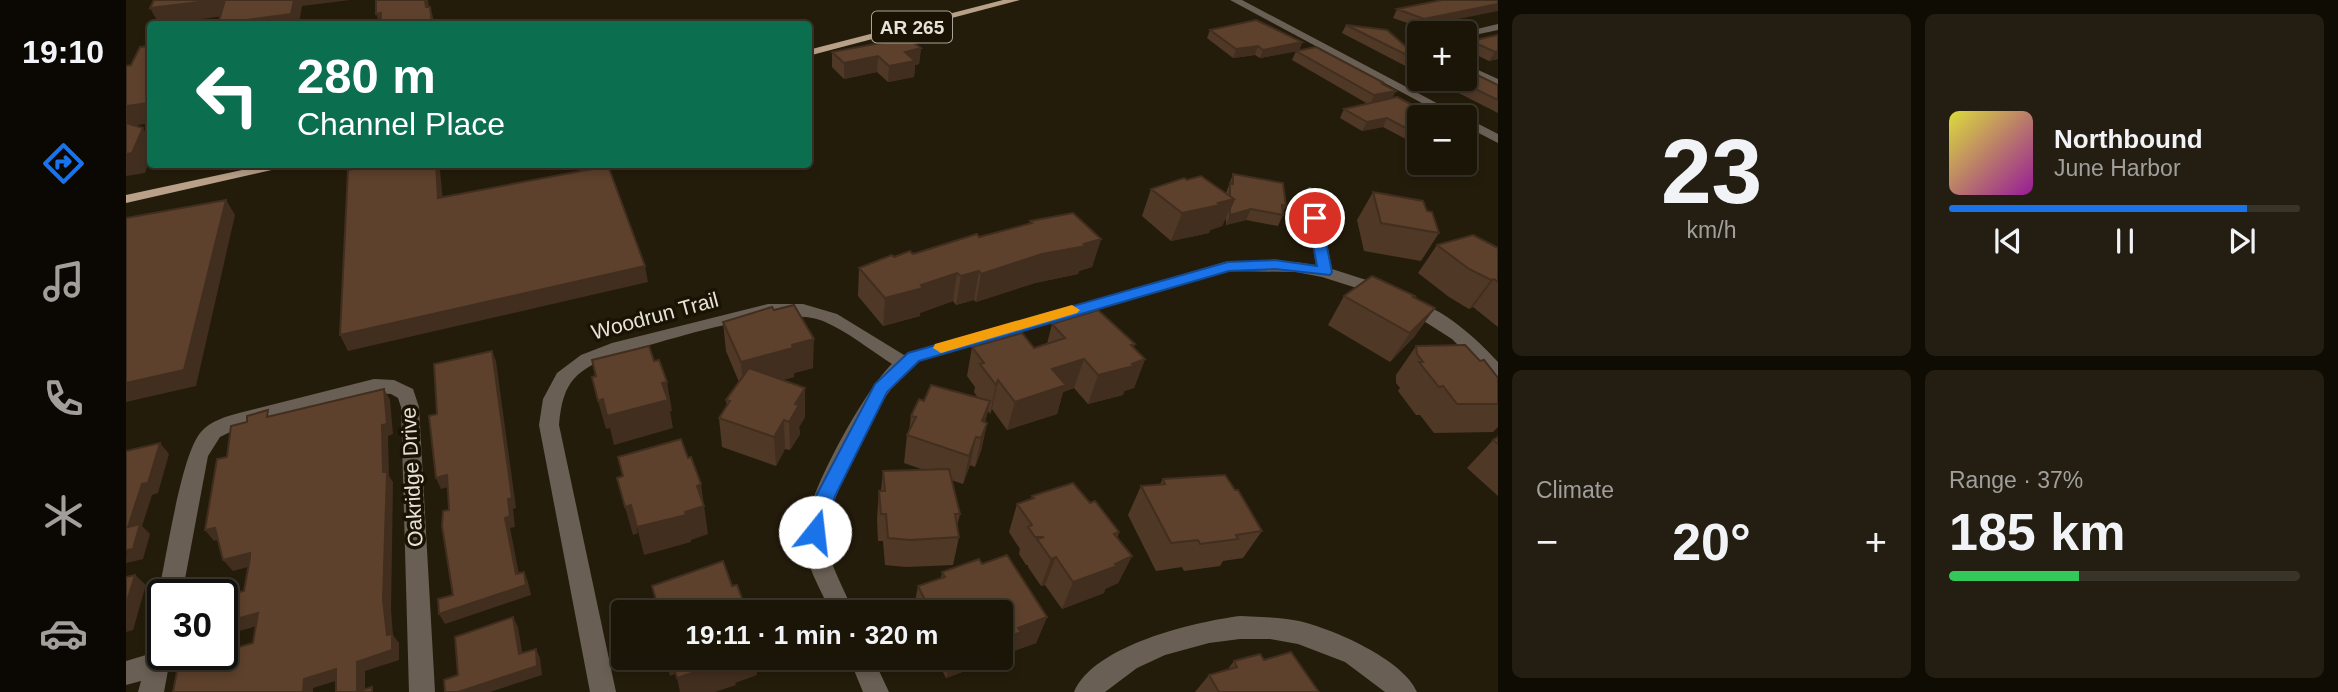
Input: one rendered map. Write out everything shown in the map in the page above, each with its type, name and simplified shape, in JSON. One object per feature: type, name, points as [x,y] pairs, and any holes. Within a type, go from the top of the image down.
[{"type":"main road","name":"AR 265","points":[[812,52],[1016,0]]},
{"type":"main road","points":[[126,199],[273,168]]},
{"type":"street","points":[[1235,0],[1434,105]]},
{"type":"street","points":[[1477,31],[1498,27]]},
{"type":"street","points":[[1477,73],[1498,83]]},
{"type":"street","points":[[1477,128],[1498,139]]},
{"type":"street","points":[[1310,191],[1325,272]]},
{"type":"street","points":[[837,600],[817,550],[815,532],[825,496],[881,388],[904,363],[929,351],[1228,266],[1275,264],[1325,272],[1384,292],[1419,309],[1468,342],[1498,374]]},
{"type":"street","name":"Woodrun Trail","points":[[603,692],[549,425],[552,400],[564,378],[586,359],[612,349],[768,310],[803,310],[831,318],[904,363]]},
{"type":"street","name":"Oakridge Drive","points":[[173,579],[201,445],[207,435],[218,427],[239,419],[374,387],[394,387],[406,394],[410,407],[422,692]]},
{"type":"street","points":[[1087,692],[1121,662],[1146,650],[1199,633],[1231,627],[1267,626],[1331,642],[1363,658],[1404,692]]},
{"type":"street","points":[[126,673],[147,667]]},
{"type":"street","points":[[151,692],[156,670]]},
{"type":"street","points":[[867,670],[876,692]]},
{"type":"building","points":[[154,0],[216,0],[150,8]]},
{"type":"building","points":[[225,0],[294,0],[291,14],[219,21]]},
{"type":"building","points":[[376,0],[425,0],[426,7],[430,7],[432,21],[381,21],[381,13],[376,14]]},
{"type":"building","points":[[1442,0],[1498,0],[1498,4],[1424,19],[1397,9]]},
{"type":"building","points":[[1256,20],[1302,42],[1263,50],[1258,46],[1236,49],[1210,30]]},
{"type":"building","points":[[1346,25],[1387,30],[1407,48],[1407,55]]},
{"type":"building","points":[[1498,35],[1498,51],[1477,44],[1477,40]]},
{"type":"building","points":[[907,38],[921,48],[905,52],[915,61],[889,66],[878,56],[844,63],[832,52]]},
{"type":"building","points":[[147,46],[147,103],[126,106],[126,66],[131,65],[140,47]]},
{"type":"building","points":[[1316,47],[1396,91],[1374,95],[1296,51]]},
{"type":"building","points":[[1477,75],[1498,85],[1498,100],[1477,90]]},
{"type":"building","points":[[1397,97],[1413,105],[1407,105],[1407,129],[1387,118],[1367,122],[1344,109]]},
{"type":"building","points":[[126,123],[143,128],[132,153],[126,154]]},
{"type":"building","points":[[436,168],[438,198],[609,168],[645,266],[340,335],[348,170]]},
{"type":"building","points":[[1233,174],[1283,183],[1286,206],[1282,205],[1283,215],[1251,209],[1230,215],[1234,199],[1230,196]]},
{"type":"building","points":[[1201,176],[1234,199],[1218,203],[1220,205],[1182,213],[1151,189],[1184,178],[1187,180]]},
{"type":"building","points":[[1373,192],[1423,201],[1427,211],[1432,212],[1439,233],[1381,223]]},
{"type":"building","points":[[226,200],[184,370],[126,383],[126,218]]},
{"type":"building","points":[[1073,213],[1101,239],[1084,244],[1086,246],[1042,254],[981,274],[979,271],[961,276],[957,273],[921,285],[923,288],[885,298],[859,268],[892,255],[894,257],[910,251],[913,254],[977,234],[979,237],[1032,223],[1030,221]]},
{"type":"building","points":[[1473,235],[1498,248],[1498,282],[1469,269],[1437,245]]},
{"type":"building","points":[[1372,276],[1435,308],[1410,333],[1344,296]]},
{"type":"building","points":[[794,305],[814,339],[792,345],[793,348],[741,362],[723,322],[772,307],[774,310]]},
{"type":"building","points":[[1098,310],[1135,344],[1131,345],[1145,359],[1132,364],[1134,366],[1098,375],[1084,359],[1052,369],[1066,385],[1015,402],[998,380],[996,385],[980,364],[984,363],[972,347],[1022,333],[1034,348],[1065,338],[1052,324]]},
{"type":"building","points":[[1465,345],[1480,361],[1484,360],[1498,378],[1498,404],[1457,404],[1419,362],[1423,362],[1417,354],[1416,346]]},
{"type":"building","points":[[649,346],[654,361],[659,360],[667,382],[662,383],[668,400],[607,416],[603,399],[598,401],[592,377],[596,376],[592,360]]},
{"type":"building","points":[[492,351],[512,498],[508,499],[510,516],[505,518],[516,574],[524,572],[526,585],[439,614],[438,599],[453,595],[442,526],[443,511],[449,510],[447,475],[436,478],[429,416],[437,414],[434,364]]},
{"type":"building","points":[[749,368],[805,388],[795,404],[799,405],[789,422],[784,420],[774,437],[719,418],[730,401],[726,400]]},
{"type":"building","points":[[931,385],[990,401],[982,421],[987,423],[981,438],[976,437],[969,456],[907,435],[916,417],[911,416],[919,399],[924,401]]},
{"type":"building","points":[[384,389],[387,424],[382,425],[383,472],[387,472],[383,600],[387,635],[392,634],[392,650],[357,662],[357,692],[336,692],[336,669],[304,679],[303,692],[173,692],[177,670],[238,670],[238,647],[253,643],[258,613],[238,619],[238,592],[244,591],[250,553],[223,560],[215,528],[205,530],[217,459],[227,457],[231,426],[247,422],[247,416],[268,410],[267,417]]},
{"type":"building","points":[[681,439],[701,484],[697,486],[704,506],[685,512],[686,515],[637,527],[631,505],[625,507],[617,478],[623,476],[618,457]]},
{"type":"building","points":[[160,443],[148,483],[142,484],[128,527],[140,524],[133,549],[126,550],[126,451]]},
{"type":"building","points":[[949,469],[960,514],[955,514],[959,537],[910,540],[888,538],[886,514],[881,514],[879,491],[885,491],[883,471]]},
{"type":"building","points":[[1225,475],[1235,490],[1238,490],[1262,531],[1236,535],[1238,539],[1200,544],[1198,540],[1171,543],[1141,486],[1165,484],[1163,479]]},
{"type":"building","points":[[1073,483],[1090,503],[1095,501],[1119,532],[1114,534],[1132,556],[1115,564],[1117,566],[1073,582],[1056,557],[1051,559],[1037,539],[1044,537],[1035,537],[1028,527],[1032,525],[1017,504],[1034,498],[1032,496]]},
{"type":"building","points":[[1007,555],[1047,617],[1018,628],[1021,632],[1013,635],[1013,600],[925,600],[918,586],[945,577],[942,572],[979,559],[982,564]]},
{"type":"building","points":[[723,561],[732,586],[737,585],[743,600],[656,600],[652,586]]},
{"type":"building","points":[[135,575],[126,605],[126,577]]},
{"type":"building","points":[[513,617],[519,654],[536,649],[537,666],[458,692],[445,692],[444,680],[458,675],[455,637]]},
{"type":"building","points":[[1291,652],[1319,692],[1219,692],[1209,675],[1237,667],[1234,661],[1260,654],[1264,660]]},
{"type":"building","points":[[675,670],[701,670],[677,678]]},
{"type":"building","points":[[372,687],[372,692],[357,692]]},
{"type":"slow traffic","points":[[941,348],[1072,310]]},
{"type":"route","points":[[815,532],[825,496],[881,388],[904,363],[929,351],[1228,266],[1275,264],[1325,272],[1315,218]]}]
